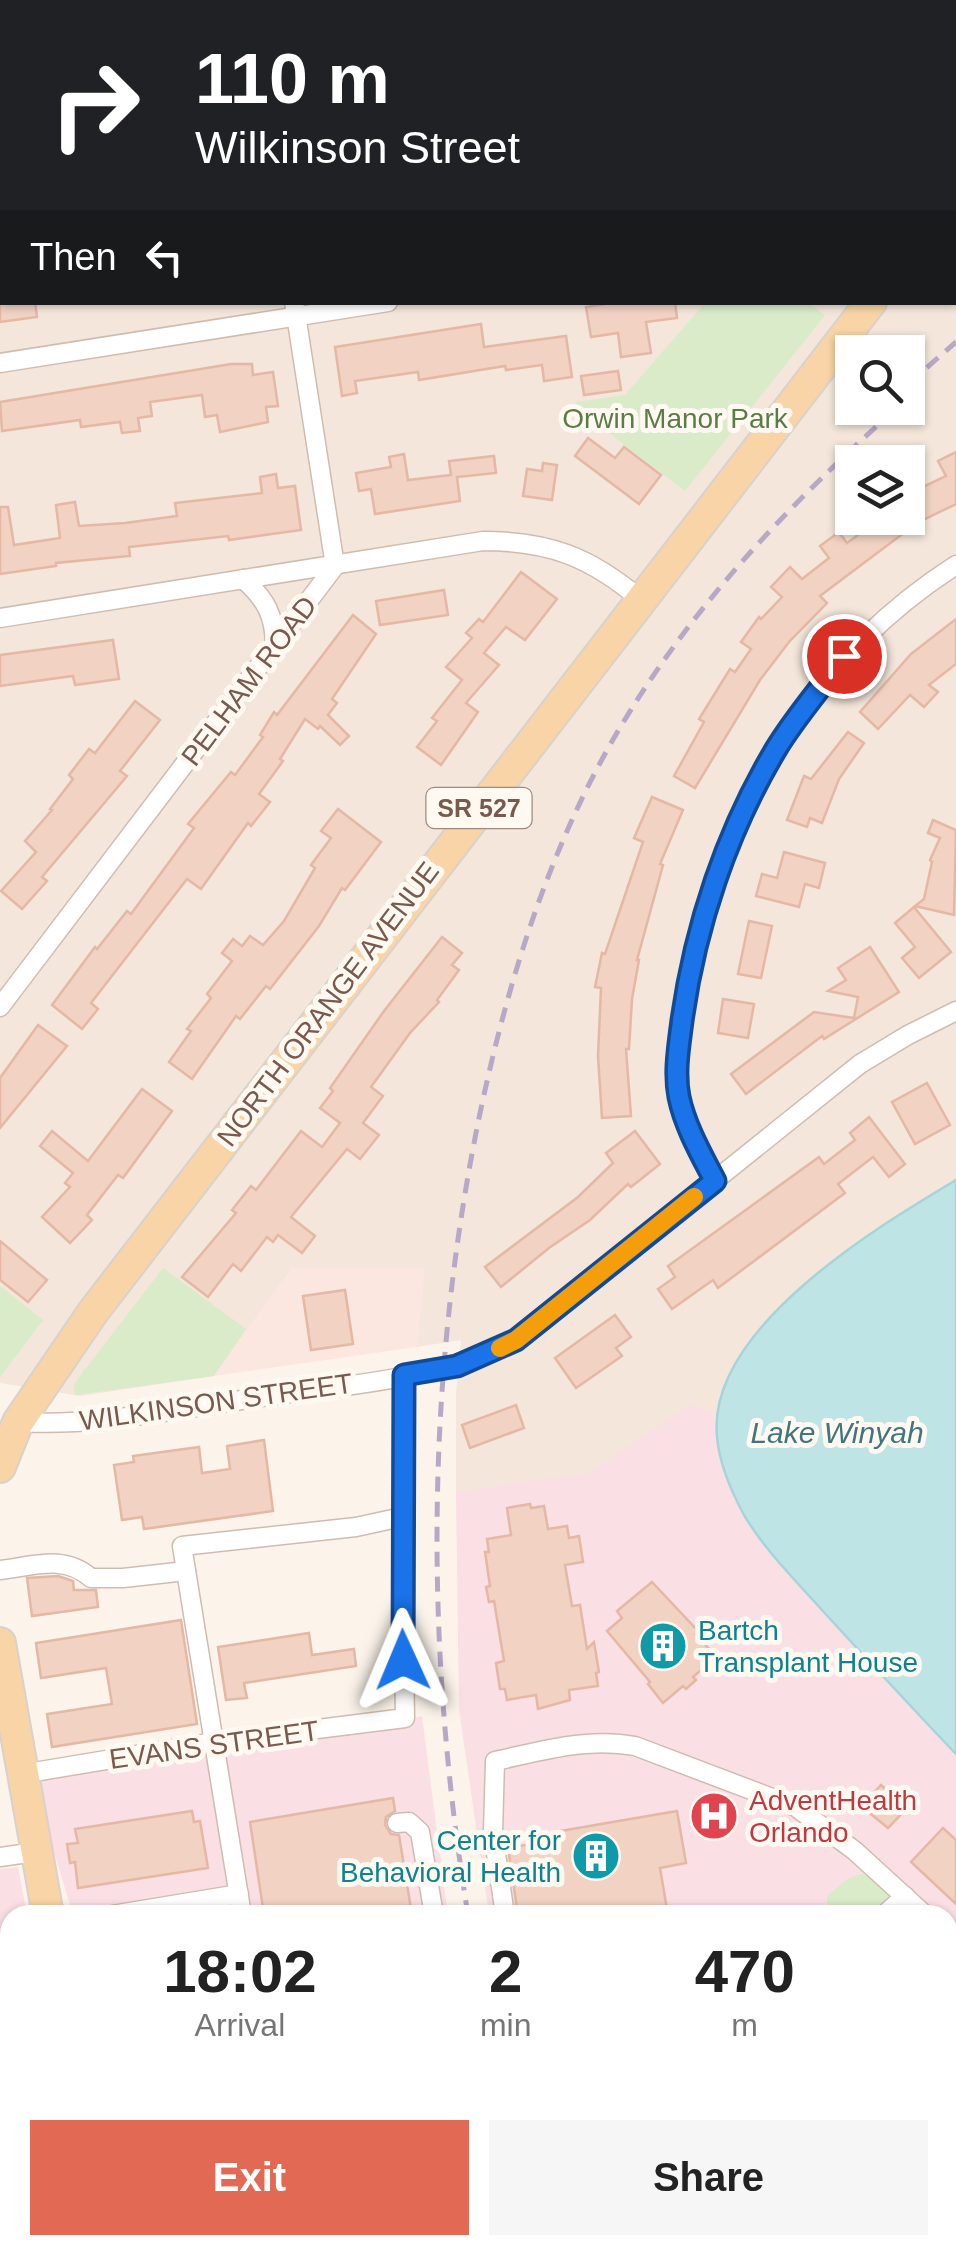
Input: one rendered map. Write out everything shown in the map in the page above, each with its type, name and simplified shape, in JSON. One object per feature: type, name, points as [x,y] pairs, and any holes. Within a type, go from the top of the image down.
[{"type":"main road","name":"NORTH ORANGE AVENUE","points":[[0,1467],[18,1422],[93,1312],[824,365],[861,306]]},
{"type":"main road","points":[[0,1642],[46,1905]]},
{"type":"street","points":[[0,363],[295,310],[353,305]]},
{"type":"street","points":[[295,310],[336,566]]},
{"type":"street","points":[[0,618],[484,542],[520,541],[561,550],[594,565],[640,599]]},
{"type":"street","points":[[715,1181],[694,1142],[679,1096],[678,1054],[688,974],[712,892],[741,815],[777,747],[844,656],[910,594],[956,565]]},
{"type":"street","name":"PELHAM ROAD","points":[[0,1007],[336,566]]},
{"type":"street","points":[[243,579],[270,609],[275,648]]},
{"type":"street","name":"WILKINSON STREET","points":[[18,1422],[108,1420],[457,1366],[516,1340],[860,1064],[956,1012]]},
{"type":"street","points":[[241,1905],[182,1546],[402,1518],[404,1375]]},
{"type":"street","name":"EVANS STREET","points":[[22,1774],[214,1742],[405,1718],[402,1518]]},
{"type":"street","points":[[0,1570],[57,1562],[77,1565],[91,1578],[186,1571]]},
{"type":"street","points":[[504,1905],[493,1833],[495,1761],[609,1741],[635,1746],[796,1807],[855,1851],[914,1905]]},
{"type":"street","points":[[397,1823],[409,1822],[420,1832],[432,1905]]},
{"type":"street","points":[[0,1857],[35,1852]]},
{"type":"street","points":[[172,1905],[239,1894]]},
{"type":"street","points":[[895,1905],[904,1896]]},
{"type":"shaded area","points":[[0,305],[956,305],[956,1424],[456,1492],[456,1394],[461,1340],[417,1347],[424,1268],[292,1268],[214,1376],[80,1396],[0,1383]]},
{"type":"shaded area","points":[[292,1268],[425,1268],[417,1347],[214,1376]]},
{"type":"shaded area","name":"AdventHealth Orlando","points":[[691,1404],[717,1418],[717,1435],[746,1518],[793,1577],[956,1754],[956,1905],[488,1905],[459,1710],[456,1492],[589,1473]]},
{"type":"shaded area","points":[[422,1716],[447,1905],[70,1905],[54,1852],[40,1776]]},
{"type":"shaded area","points":[[18,1867],[25,1905],[0,1905],[0,1869]]},
{"type":"green space","name":"Orwin Manor Park","points":[[703,305],[811,305],[825,315],[685,491],[577,409],[576,402],[625,395]]},
{"type":"green space","points":[[163,1268],[246,1329],[214,1376],[75,1395],[74,1384]]},
{"type":"green space","points":[[0,1286],[43,1320],[0,1377]]},
{"type":"green space","points":[[865,1873],[901,1905],[827,1905],[827,1896],[849,1878]]},
{"type":"water","name":"Lake Winyah","points":[[956,1180],[956,1754],[761,1540],[730,1487],[717,1436],[721,1396],[739,1357],[767,1320],[843,1253]]},
{"type":"building","points":[[0,305],[35,305],[37,317],[0,322]]},
{"type":"building","points":[[675,305],[677,318],[646,322],[651,353],[621,357],[618,333],[591,337],[586,307]]},
{"type":"building","points":[[481,324],[484,347],[566,336],[572,377],[544,381],[542,365],[506,370],[505,366],[419,380],[418,372],[355,381],[357,393],[342,396],[335,347]]},
{"type":"building","points":[[231,364],[252,364],[253,375],[273,372],[278,406],[266,407],[268,422],[220,432],[217,415],[205,417],[202,395],[150,402],[152,416],[138,418],[140,431],[122,433],[120,422],[81,427],[80,420],[2,431],[0,402]]},
{"type":"building","points":[[618,371],[621,390],[584,395],[581,376]]},
{"type":"building","points":[[588,438],[615,458],[624,447],[661,475],[639,504],[575,456]]},
{"type":"building","points":[[956,452],[956,504],[925,519],[925,486],[946,476],[938,461]]},
{"type":"building","points":[[404,454],[408,480],[451,475],[449,461],[494,456],[496,473],[457,477],[460,501],[375,514],[371,489],[359,491],[356,473],[391,467],[389,457]]},
{"type":"building","points":[[543,463],[557,465],[552,500],[523,496],[527,469],[542,471]]},
{"type":"building","points":[[276,474],[278,488],[295,486],[301,530],[129,547],[130,556],[56,563],[0,574],[0,507],[8,507],[14,545],[60,538],[56,505],[75,502],[79,526],[177,516],[175,503],[262,493],[260,477]]},
{"type":"building","points":[[835,535],[841,535],[847,543],[858,535],[901,535],[820,596],[827,603],[789,642],[760,680],[695,788],[674,776],[704,722],[699,719],[730,669],[735,672],[751,649],[741,642],[759,617],[782,597],[771,587],[790,567],[802,579],[829,558],[820,546]]},
{"type":"building","points":[[521,572],[557,599],[525,640],[506,627],[484,653],[499,665],[466,703],[478,712],[441,765],[417,747],[437,721],[432,718],[462,680],[446,667],[472,638],[466,633],[479,619],[483,622]]},
{"type":"building","points":[[444,590],[448,615],[380,625],[376,601]]},
{"type":"building","points":[[353,615],[376,634],[332,699],[337,703],[328,715],[349,736],[340,745],[320,726],[318,729],[305,719],[280,759],[283,761],[259,794],[270,802],[251,826],[248,823],[201,889],[187,879],[91,1003],[98,1009],[82,1029],[52,1005],[95,947],[127,911],[131,914],[194,828],[188,824],[231,772],[235,775],[263,737],[260,735],[274,712],[277,715]]},
{"type":"building","points":[[956,619],[956,664],[929,685],[938,692],[924,707],[910,695],[878,729],[860,712],[911,654]]},
{"type":"building","points":[[113,640],[119,679],[75,685],[73,676],[0,686],[0,655]]},
{"type":"building","points":[[135,701],[160,720],[120,771],[127,776],[42,877],[47,881],[22,909],[1,891],[36,852],[25,841],[52,810],[73,779],[69,775],[89,749],[95,753]]},
{"type":"building","points":[[848,732],[864,743],[839,779],[822,823],[810,818],[807,827],[787,820],[804,776],[811,779]]},
{"type":"building","points":[[652,797],[683,810],[660,864],[663,865],[637,960],[626,1049],[631,1116],[602,1118],[598,1056],[601,988],[595,987],[602,953],[605,954],[643,842],[634,838]]},
{"type":"building","points":[[338,809],[381,842],[345,890],[342,888],[319,926],[270,989],[266,986],[240,1019],[236,1016],[192,1079],[169,1062],[191,1031],[187,1029],[211,998],[207,994],[232,961],[222,953],[233,939],[242,946],[250,936],[263,945],[284,921],[315,868],[311,865],[331,838],[321,831]]},
{"type":"building","points":[[933,820],[956,830],[954,915],[915,906],[924,899],[930,860],[940,838],[928,833]]},
{"type":"building","points":[[784,852],[825,863],[819,888],[805,884],[799,907],[756,896],[762,874],[777,878]]},
{"type":"building","points":[[914,907],[951,952],[919,978],[902,958],[915,947],[895,923]]},
{"type":"building","points":[[749,921],[772,926],[761,978],[738,974]]},
{"type":"building","points":[[442,937],[462,953],[452,965],[459,970],[439,1002],[410,1033],[371,1087],[383,1096],[363,1123],[379,1135],[360,1159],[347,1149],[291,1217],[315,1236],[302,1253],[278,1235],[273,1242],[267,1237],[241,1271],[233,1264],[208,1297],[182,1277],[236,1213],[232,1210],[251,1186],[256,1190],[301,1131],[322,1147],[340,1123],[320,1108],[333,1091],[330,1088]]},
{"type":"building","points":[[870,947],[899,992],[824,1039],[822,1036],[746,1094],[731,1074],[814,1012],[854,1018],[858,997],[828,991],[846,980],[838,968]]},
{"type":"building","points":[[723,999],[754,1004],[748,1038],[718,1033]]},
{"type":"building","points":[[38,1025],[67,1046],[0,1128],[0,1078]]},
{"type":"building","points":[[927,1083],[950,1125],[915,1144],[892,1102]]},
{"type":"building","points":[[142,1089],[172,1111],[123,1178],[118,1175],[87,1215],[92,1220],[70,1243],[42,1217],[70,1187],[65,1183],[73,1173],[40,1146],[52,1131],[88,1161]]},
{"type":"building","points":[[869,1117],[905,1164],[889,1177],[873,1157],[838,1184],[845,1193],[718,1288],[713,1280],[672,1309],[658,1289],[675,1277],[668,1266],[819,1157],[824,1164],[855,1140],[850,1133]]},
{"type":"building","points":[[635,1131],[660,1164],[631,1187],[628,1184],[590,1220],[501,1287],[485,1267],[578,1197],[613,1163],[606,1153]]},
{"type":"building","points":[[0,1241],[47,1280],[28,1302],[0,1280]]},
{"type":"building","points":[[345,1290],[353,1344],[311,1350],[303,1296]]},
{"type":"building","points":[[615,1315],[631,1337],[616,1348],[622,1356],[576,1388],[555,1358]]},
{"type":"building","points":[[516,1405],[524,1428],[470,1448],[462,1425]]},
{"type":"building","points":[[264,1440],[273,1511],[144,1529],[142,1517],[122,1520],[114,1465],[134,1462],[133,1456],[199,1447],[202,1473],[230,1469],[227,1446]]},
{"type":"building","points":[[530,1504],[531,1508],[544,1506],[548,1529],[567,1526],[569,1538],[579,1536],[583,1562],[565,1565],[572,1606],[580,1605],[587,1649],[594,1642],[599,1672],[598,1686],[569,1690],[570,1700],[538,1709],[536,1695],[507,1700],[505,1689],[500,1689],[496,1663],[504,1661],[494,1601],[489,1602],[486,1587],[490,1586],[487,1539],[511,1535],[507,1508]]},
{"type":"building","points":[[58,1576],[73,1581],[74,1590],[96,1590],[98,1607],[32,1616],[27,1578]]},
{"type":"building","name":"Bartch Transplant House","points":[[652,1582],[699,1632],[696,1634],[716,1657],[693,1677],[696,1680],[686,1689],[683,1686],[663,1703],[607,1631],[622,1618],[617,1611]]},
{"type":"building","points":[[181,1620],[197,1724],[52,1747],[47,1714],[112,1704],[106,1668],[41,1678],[36,1643]]},
{"type":"building","points":[[309,1633],[312,1655],[354,1649],[356,1666],[244,1683],[247,1698],[226,1700],[218,1647]]},
{"type":"building","points":[[881,1785],[907,1808],[888,1828],[861,1806]]},
{"type":"building","points":[[393,1798],[395,1811],[386,1817],[385,1825],[391,1834],[399,1835],[410,1905],[262,1905],[250,1822]]},
{"type":"building","points":[[192,1811],[194,1822],[200,1821],[208,1868],[78,1888],[75,1862],[70,1863],[67,1844],[78,1843],[75,1829]]},
{"type":"building","name":"Center for Behavioral Health","points":[[677,1811],[686,1863],[660,1868],[666,1905],[517,1905],[508,1848],[532,1844],[531,1836]]},
{"type":"building","points":[[943,1828],[956,1840],[956,1904],[911,1862]]},
{"type":"railway","points":[[925,369],[956,342]]},
{"type":"railway","points":[[467,1905],[444,1716],[438,1616],[440,1416],[461,1217],[503,1018],[533,919],[571,823],[593,776],[647,685],[710,599],[745,559],[818,481],[879,425]]},
{"type":"slow traffic","points":[[500,1348],[516,1340],[694,1197]]},
{"type":"place","name":"Bartch Transplant House","points":[[663,1646]]},
{"type":"place","name":"AdventHealth Orlando","points":[[714,1816]]},
{"type":"place","name":"Center for Behavioral Health","points":[[596,1856]]},
{"type":"route","points":[[403,1660],[404,1375],[457,1366],[516,1340],[715,1181],[694,1142],[679,1096],[678,1054],[688,974],[712,892],[741,815],[777,747],[844,656]]}]
